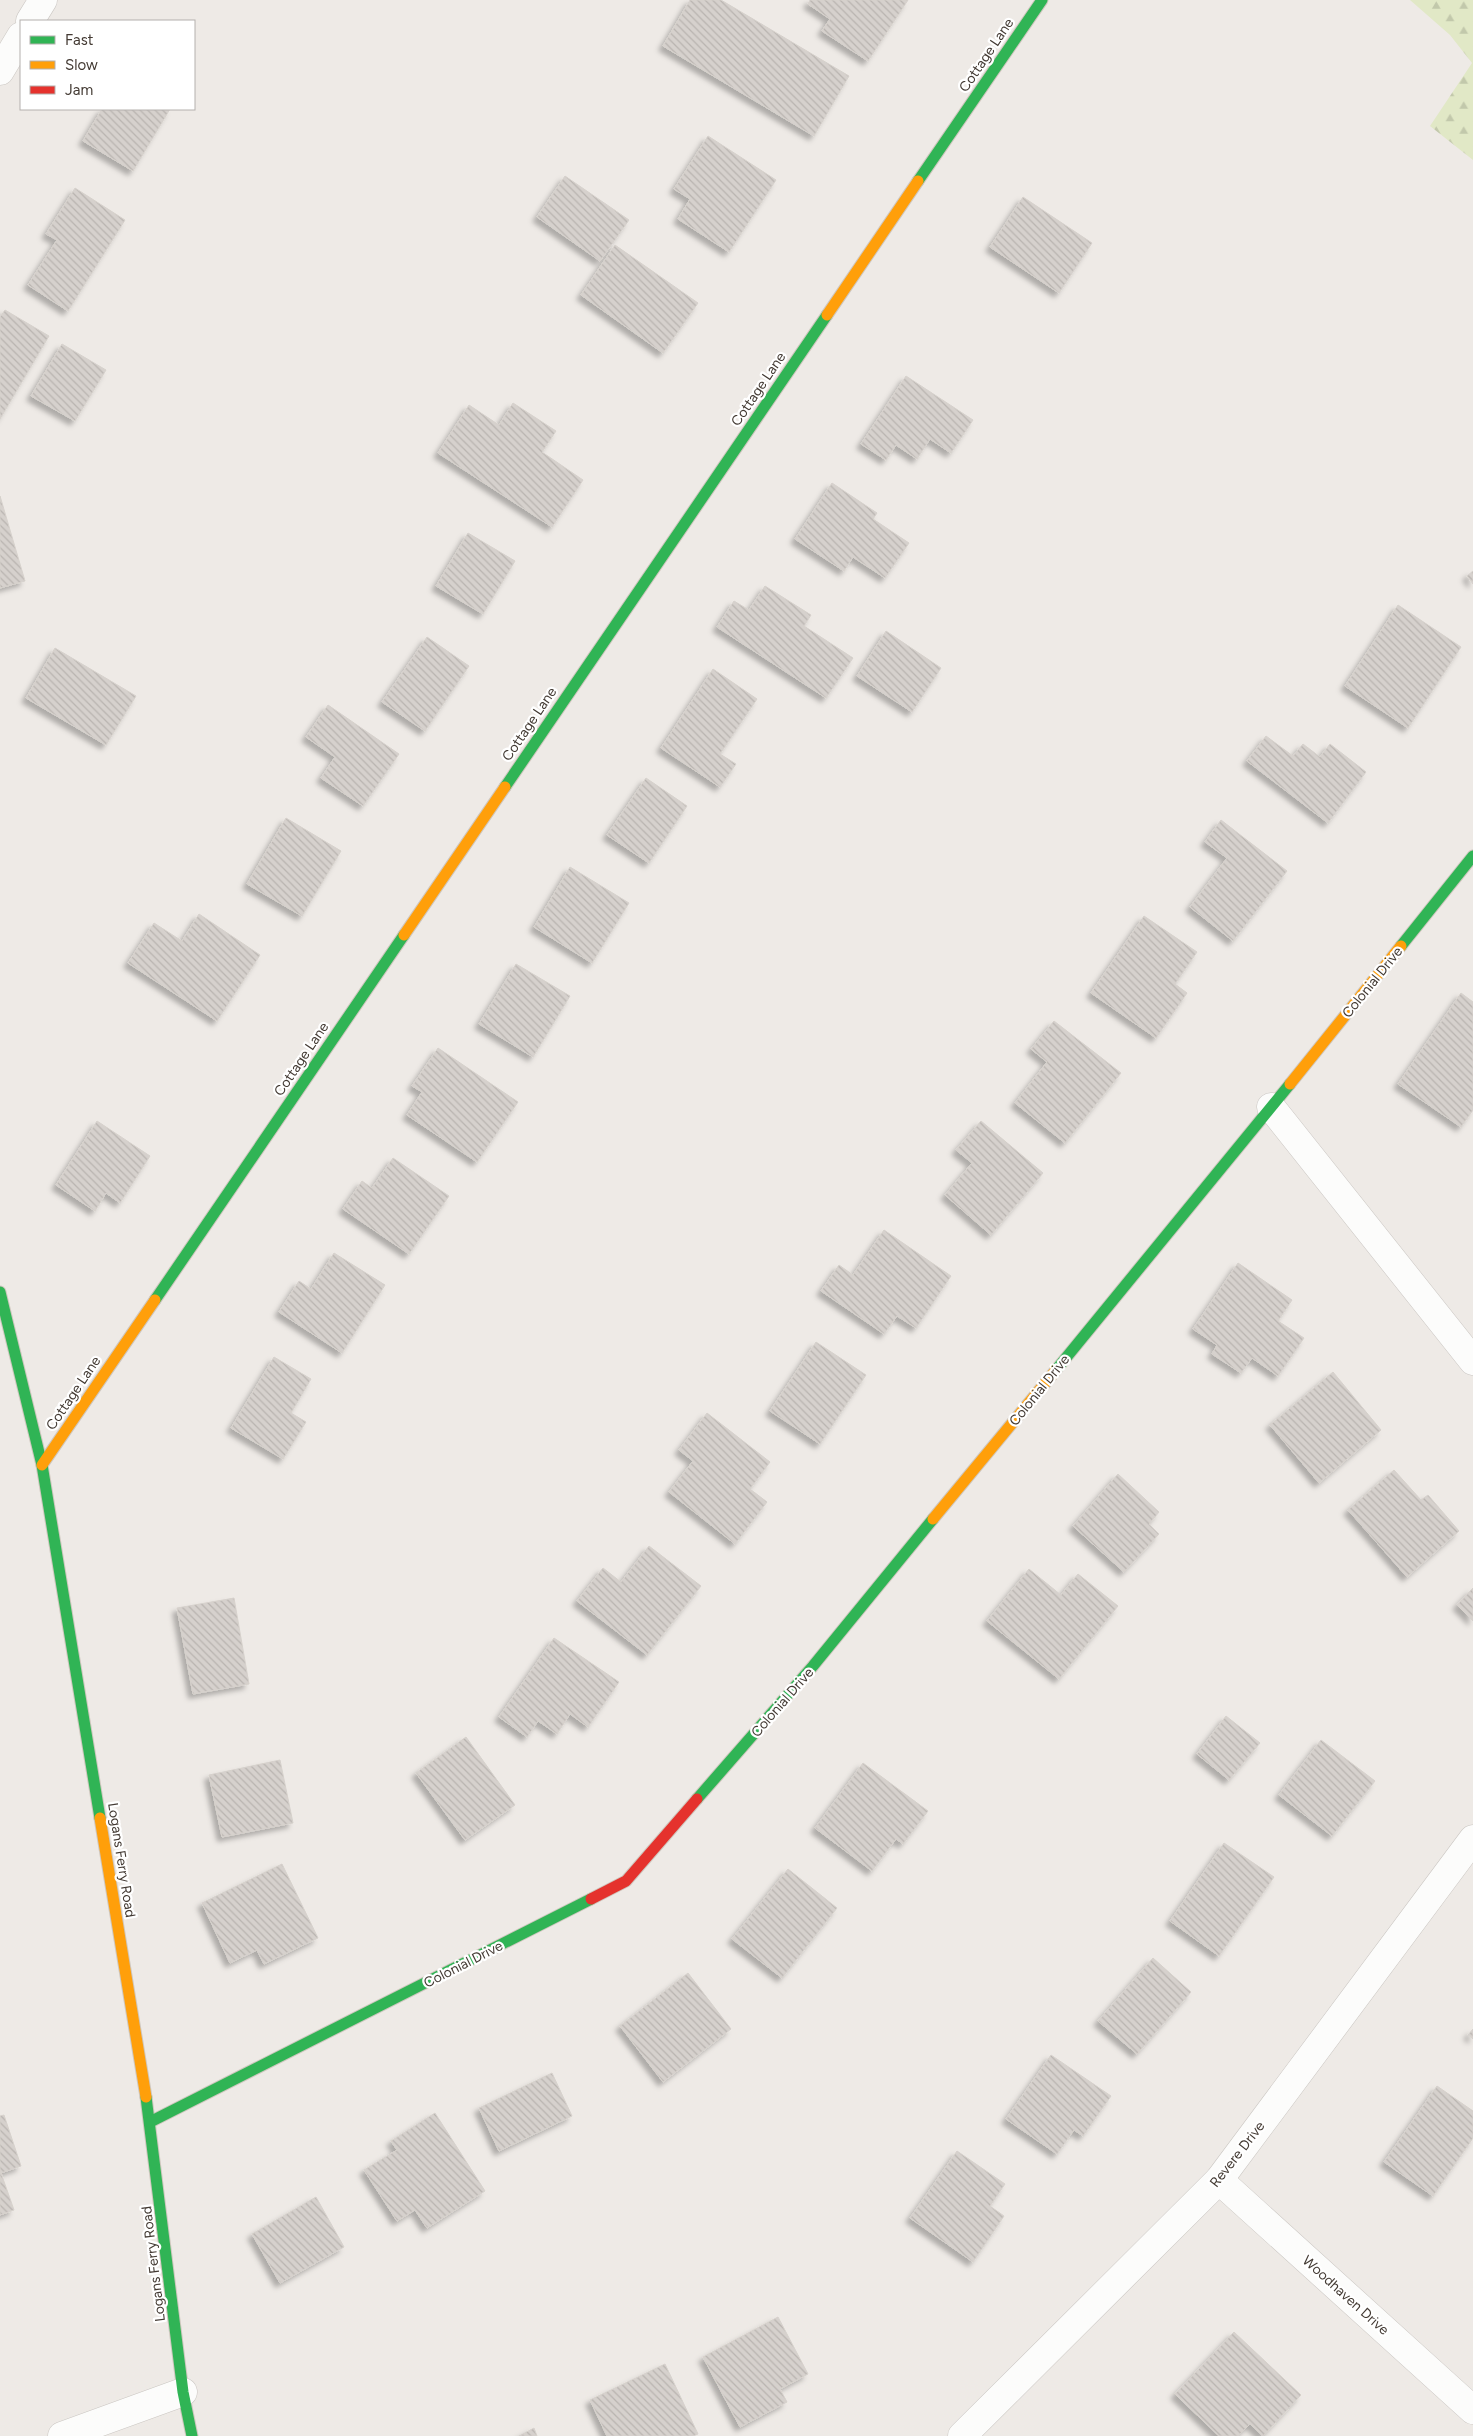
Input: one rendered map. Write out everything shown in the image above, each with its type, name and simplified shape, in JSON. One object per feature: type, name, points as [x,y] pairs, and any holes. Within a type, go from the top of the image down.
[{"type":"street","points":[[31,20],[43,0]]},
{"type":"street","name":"Cottage Lane","points":[[42,1465],[1042,0]]},
{"type":"street","points":[[0,71],[20,38]]},
{"type":"street","name":"Colonial Drive","points":[[150,2122],[626,1881],[813,1666],[1271,1107],[1473,856]]},
{"type":"street","points":[[1271,1107],[1473,1361]]},
{"type":"street","name":"Logans Ferry Road","points":[[0,1292],[42,1465],[150,2122],[184,2392],[192,2436]]},
{"type":"street","name":"Revere Drive","points":[[962,2436],[1219,2180],[1473,1839]]},
{"type":"street","name":"Woodhaven Drive","points":[[1219,2180],[1473,2410]]},
{"type":"street","points":[[62,2436],[184,2392]]},
{"type":"green space","points":[[1410,0],[1473,0],[1473,160],[1430,126],[1472,63],[1450,35]]},
{"type":"building","points":[[690,0],[721,0],[849,76],[814,136],[663,46]]},
{"type":"building","points":[[810,0],[908,0],[868,61],[822,31],[830,19],[808,4]]},
{"type":"building","points":[[101,110],[169,110],[133,171],[83,141]]},
{"type":"building","points":[[708,136],[776,180],[729,252],[678,219],[690,199],[674,189]]},
{"type":"building","points":[[565,176],[629,220],[600,261],[537,217]]},
{"type":"building","points":[[75,188],[125,220],[68,311],[28,285],[57,240],[46,234]]},
{"type":"building","points":[[1023,197],[1092,243],[1059,293],[990,247]]},
{"type":"building","points":[[615,245],[698,303],[663,353],[581,295]]},
{"type":"building","points":[[5,310],[49,336],[0,419],[0,317]]},
{"type":"building","points":[[62,344],[106,370],[75,421],[31,396]]},
{"type":"building","points":[[906,376],[973,420],[951,453],[930,439],[917,459],[896,445],[886,460],[861,444]]},
{"type":"building","points":[[513,403],[556,431],[542,452],[583,480],[552,527],[438,453],[469,405],[499,425]]},
{"type":"building","points":[[832,483],[877,513],[873,519],[909,543],[885,578],[853,557],[844,571],[795,539]]},
{"type":"building","points":[[0,496],[25,581],[0,588]]},
{"type":"building","points":[[468,533],[515,561],[483,614],[436,586]]},
{"type":"building","points":[[1473,571],[1473,584],[1467,576]]},
{"type":"building","points":[[765,586],[811,615],[804,626],[853,658],[826,698],[717,627],[734,601],[749,610]]},
{"type":"building","points":[[1398,605],[1461,647],[1408,728],[1345,686]]},
{"type":"building","points":[[886,631],[941,668],[912,712],[857,676]]},
{"type":"building","points":[[427,637],[469,666],[425,731],[382,702]]},
{"type":"building","points":[[55,648],[136,696],[106,745],[26,698]]},
{"type":"building","points":[[713,669],[757,699],[720,754],[736,764],[720,787],[661,748]]},
{"type":"building","points":[[328,705],[399,754],[363,806],[321,778],[335,757],[306,737]]},
{"type":"building","points":[[1266,736],[1293,756],[1303,744],[1320,757],[1330,744],[1366,772],[1328,823],[1247,761]]},
{"type":"building","points":[[646,778],[687,806],[649,863],[607,835]]},
{"type":"building","points":[[286,818],[341,851],[302,916],[247,884]]},
{"type":"building","points":[[1221,820],[1287,871],[1233,941],[1190,907],[1227,858],[1205,842]]},
{"type":"building","points":[[570,867],[629,903],[592,963],[534,927]]},
{"type":"building","points":[[199,914],[260,955],[217,1021],[128,963],[154,923],[182,941]]},
{"type":"building","points":[[1144,916],[1197,952],[1175,984],[1187,993],[1156,1038],[1091,993]]},
{"type":"building","points":[[516,964],[570,996],[533,1057],[479,1024]]},
{"type":"building","points":[[1461,993],[1473,1002],[1473,1110],[1461,1127],[1398,1084]]},
{"type":"building","points":[[1054,1021],[1121,1073],[1065,1143],[1015,1103],[1047,1062],[1031,1049]]},
{"type":"building","points":[[438,1048],[518,1102],[477,1162],[407,1115],[422,1092],[412,1086]]},
{"type":"building","points":[[97,1121],[150,1156],[120,1203],[106,1193],[95,1211],[56,1185]]},
{"type":"building","points":[[981,1121],[1043,1173],[991,1235],[945,1195],[972,1163],[956,1150]]},
{"type":"building","points":[[393,1158],[449,1196],[409,1254],[343,1209],[362,1181],[372,1188]]},
{"type":"building","points":[[884,1230],[951,1276],[916,1328],[897,1316],[884,1334],[821,1291],[839,1265],[853,1275]]},
{"type":"building","points":[[334,1253],[385,1285],[342,1353],[279,1312],[299,1281],[311,1289]]},
{"type":"building","points":[[1238,1263],[1292,1300],[1278,1321],[1304,1338],[1278,1376],[1252,1358],[1241,1373],[1212,1354],[1217,1345],[1193,1329]]},
{"type":"building","points":[[816,1342],[866,1375],[820,1444],[770,1411]]},
{"type":"building","points":[[274,1357],[311,1379],[291,1413],[306,1422],[283,1459],[231,1428]]},
{"type":"building","points":[[1333,1372],[1381,1430],[1319,1483],[1270,1425]]},
{"type":"building","points":[[707,1413],[770,1462],[750,1489],[767,1502],[735,1544],[669,1492],[693,1461],[679,1450]]},
{"type":"building","points":[[1394,1470],[1421,1500],[1428,1495],[1459,1531],[1407,1577],[1348,1510]]},
{"type":"building","points":[[1118,1474],[1159,1512],[1149,1524],[1159,1534],[1124,1572],[1073,1526]]},
{"type":"building","points":[[649,1546],[701,1586],[647,1655],[577,1601],[603,1568],[621,1582]]},
{"type":"building","points":[[1029,1569],[1061,1595],[1078,1574],[1118,1606],[1059,1679],[987,1621]]},
{"type":"building","points":[[1473,1588],[1473,1621],[1457,1605]]},
{"type":"building","points":[[234,1598],[249,1684],[193,1694],[177,1608]]},
{"type":"building","points":[[554,1638],[619,1682],[588,1727],[570,1714],[557,1734],[538,1721],[527,1737],[499,1717]]},
{"type":"building","points":[[1226,1716],[1260,1743],[1229,1780],[1197,1754]]},
{"type":"building","points":[[466,1737],[515,1805],[465,1840],[416,1773]]},
{"type":"building","points":[[1321,1740],[1375,1781],[1332,1836],[1279,1795]]},
{"type":"building","points":[[280,1760],[293,1823],[222,1837],[209,1775]]},
{"type":"building","points":[[863,1763],[928,1811],[903,1844],[896,1839],[872,1871],[815,1828]]},
{"type":"building","points":[[1224,1843],[1274,1877],[1219,1956],[1170,1921]]},
{"type":"building","points":[[282,1864],[318,1938],[264,1964],[257,1950],[230,1963],[202,1903]]},
{"type":"building","points":[[788,1869],[837,1908],[782,1978],[732,1939]]},
{"type":"building","points":[[1153,1958],[1191,1992],[1137,2054],[1098,2021]]},
{"type":"building","points":[[688,1973],[731,2029],[663,2082],[620,2026]]},
{"type":"building","points":[[1473,2029],[1473,2039],[1468,2035]]},
{"type":"building","points":[[1051,2055],[1111,2096],[1083,2136],[1074,2130],[1057,2154],[1006,2119]]},
{"type":"building","points":[[552,2073],[572,2116],[499,2151],[479,2108]]},
{"type":"building","points":[[1437,2086],[1473,2111],[1473,2138],[1433,2196],[1384,2162]]},
{"type":"building","points":[[435,2113],[485,2191],[427,2228],[415,2210],[397,2221],[364,2170],[397,2150],[391,2141]]},
{"type":"building","points":[[4,2115],[21,2166],[1,2173],[14,2210],[0,2215],[0,2116]]},
{"type":"building","points":[[957,2151],[1005,2184],[990,2206],[1004,2216],[973,2262],[910,2218]]},
{"type":"building","points":[[316,2197],[344,2247],[280,2283],[252,2234]]},
{"type":"building","points":[[778,2317],[808,2374],[780,2389],[787,2402],[740,2427],[703,2357]]},
{"type":"building","points":[[1234,2332],[1301,2395],[1263,2436],[1250,2424],[1238,2436],[1219,2436],[1175,2394]]},
{"type":"building","points":[[665,2364],[698,2434],[693,2436],[607,2436],[590,2400]]},
{"type":"building","points":[[534,2428],[537,2436],[519,2436]]},
{"type":"traffic: fast","points":[[918,181],[1042,0]]},
{"type":"traffic: fast","points":[[505,787],[827,315]]},
{"type":"traffic: fast","points":[[1401,946],[1473,856]]},
{"type":"traffic: fast","points":[[155,1300],[404,935]]},
{"type":"traffic: fast","points":[[1056,1370],[1290,1084]]},
{"type":"traffic: fast","points":[[0,1292],[42,1465],[100,1818]]},
{"type":"traffic: fast","points":[[697,1799],[813,1666],[933,1519]]},
{"type":"traffic: fast","points":[[150,2122],[591,1899]]},
{"type":"traffic: fast","points":[[146,2097],[183,2392],[192,2436]]},
{"type":"traffic: slow","points":[[827,315],[918,181]]},
{"type":"traffic: slow","points":[[404,935],[505,787]]},
{"type":"traffic: slow","points":[[1290,1084],[1401,946]]},
{"type":"traffic: slow","points":[[42,1465],[155,1300]]},
{"type":"traffic: slow","points":[[933,1519],[1056,1370]]},
{"type":"traffic: slow","points":[[100,1818],[146,2097]]},
{"type":"traffic: jam","points":[[591,1899],[626,1881],[697,1799]]}]
